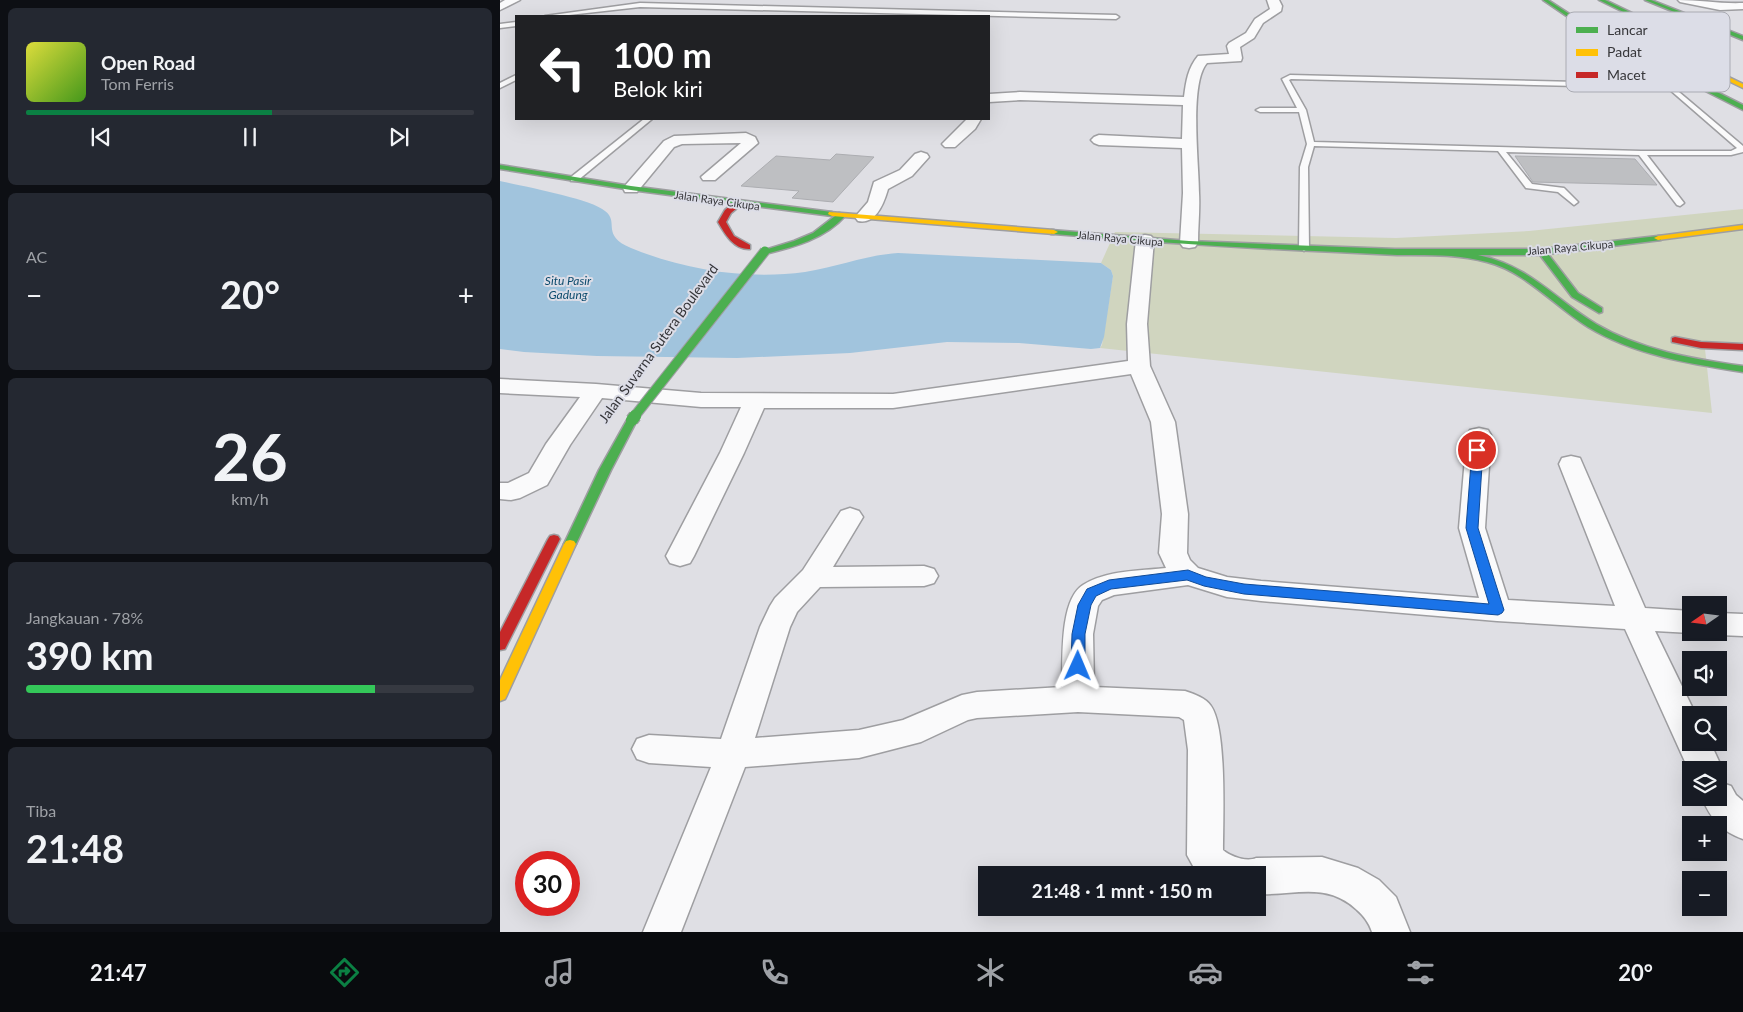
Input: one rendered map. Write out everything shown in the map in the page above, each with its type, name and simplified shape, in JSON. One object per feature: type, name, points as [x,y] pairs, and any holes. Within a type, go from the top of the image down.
[{"type":"main road","points":[[1545,0],[1566,14]]},
{"type":"main road","points":[[1601,0],[1627,12]]},
{"type":"main road","points":[[1647,0],[1677,12]]},
{"type":"main road","points":[[1730,33],[1743,38]]},
{"type":"main road","points":[[1730,80],[1743,86]]},
{"type":"main road","points":[[1711,92],[1743,108]]},
{"type":"main road","name":"Jalan Raya Cikupa","points":[[500,167],[574,180],[842,215],[1188,243],[1304,248],[1542,252],[1743,227]]},
{"type":"main road","points":[[739,203],[728,212],[722,222],[725,234],[745,250]]},
{"type":"main road","points":[[500,695],[605,470],[632,420],[764,251],[792,246],[808,240],[834,225],[842,215]]},
{"type":"main road","points":[[1440,251],[1489,260],[1513,269],[1571,312],[1603,331],[1644,349],[1684,360],[1743,369]]},
{"type":"main road","points":[[1542,252],[1575,295],[1606,314]]},
{"type":"main road","points":[[1659,336],[1701,345],[1743,347]]},
{"type":"main road","name":"Jalan Suvarna Sutera Boulevard","points":[[606,444],[642,386]]},
{"type":"main road","points":[[500,645],[559,531]]},
{"type":"street","points":[[500,7],[514,0]]},
{"type":"street","points":[[1188,243],[1191,193],[1190,101],[1196,67],[1199,61],[1236,58],[1233,46],[1250,35],[1259,21],[1275,11],[1276,6],[1273,0]]},
{"type":"street","points":[[1684,0],[1720,7],[1743,6]]},
{"type":"street","points":[[990,98],[1020,96],[1190,101]]},
{"type":"street","points":[[950,144],[970,126],[973,120]]},
{"type":"street","points":[[631,188],[669,144],[705,129],[713,122]]},
{"type":"street","points":[[678,139],[746,138],[750,140],[750,143],[709,177]]},
{"type":"street","points":[[1099,140],[1190,144]]},
{"type":"street","points":[[864,217],[876,203],[880,186],[906,173],[922,157]]},
{"type":"street","points":[[1145,240],[1137,324],[1139,366],[1163,422],[1175,514],[1173,553],[1178,565],[1188,575]]},
{"type":"street","points":[[500,386],[596,390],[701,400],[893,401],[1139,366]]},
{"type":"street","points":[[500,491],[511,492],[538,479],[558,444],[596,390]]},
{"type":"street","points":[[680,556],[732,453],[755,401]]},
{"type":"street","points":[[1479,435],[1472,528],[1498,610]]},
{"type":"street","points":[[1571,464],[1635,619],[1682,720]]},
{"type":"street","points":[[662,932],[733,754],[775,627],[785,606],[800,588],[814,577],[838,533],[850,517]]},
{"type":"street","points":[[1078,699],[1078,634],[1084,605],[1092,593],[1109,585],[1188,575],[1227,587],[1253,590],[1498,610],[1682,622]]},
{"type":"street","points":[[814,577],[924,576]]},
{"type":"street","points":[[1728,624],[1743,625]]},
{"type":"street","points":[[648,749],[733,754],[859,744],[909,732],[962,708],[977,705],[1078,699],[1185,704],[1199,713],[1205,750],[1205,855],[1209,863],[1214,866]]},
{"type":"street","points":[[1723,806],[1743,823]]},
{"type":"street","points":[[1266,877],[1277,878],[1322,874],[1353,883],[1373,899],[1390,923],[1391,932]]},
{"type":"lane","points":[[556,15],[640,5],[1116,18]]},
{"type":"lane","points":[[500,26],[515,24]]},
{"type":"lane","points":[[1304,248],[1304,167],[1311,144],[1302,110],[1285,79],[1296,77],[1566,84]]},
{"type":"lane","points":[[500,86],[515,78]]},
{"type":"lane","points":[[1311,144],[1641,153],[1739,152],[1741,148],[1676,92]]},
{"type":"lane","points":[[1260,110],[1302,110]]},
{"type":"lane","points":[[574,180],[647,120]]},
{"type":"lane","points":[[1500,149],[1528,185],[1561,190],[1574,202]]},
{"type":"lane","points":[[1641,153],[1680,203]]},
{"type":"green space","points":[[1743,209],[1743,347],[1705,349],[1712,413],[1100,348],[1113,276],[1111,270],[1101,263],[1115,232],[1396,238],[1529,231]]},
{"type":"water","name":"Situ Pasir Gadung","points":[[500,181],[598,206],[609,215],[616,238],[631,248],[673,262],[716,271],[761,275],[805,272],[874,256],[898,253],[1101,263],[1111,270],[1113,276],[1104,337],[1100,348],[1091,349],[1019,343],[947,342],[850,353],[737,358],[597,356],[500,349]]},
{"type":"building","points":[[836,154],[874,157],[833,202],[792,198],[799,191],[741,186],[776,156],[830,160]]},
{"type":"building","points":[[1515,156],[1635,159],[1657,185],[1533,182]]},
{"type":"traffic: fast","points":[[1545,0],[1566,14]]},
{"type":"traffic: fast","points":[[1601,0],[1626,12]]},
{"type":"traffic: fast","points":[[1647,0],[1677,12]]},
{"type":"traffic: fast","points":[[1730,33],[1743,38]]},
{"type":"traffic: fast","points":[[1711,92],[1743,108]]},
{"type":"traffic: fast","points":[[500,167],[631,188],[832,214]]},
{"type":"traffic: fast","points":[[765,251],[806,239],[825,229],[842,215]]},
{"type":"traffic: fast","points":[[1054,232],[1189,243],[1395,252],[1542,252],[1658,238]]},
{"type":"traffic: fast","points":[[632,420],[765,251]]},
{"type":"traffic: fast","points":[[1440,251],[1478,257],[1505,265],[1525,276],[1592,325],[1638,346],[1672,356],[1743,369]]},
{"type":"traffic: fast","points":[[1542,252],[1575,295],[1599,310]]},
{"type":"traffic: fast","points":[[570,544],[605,470],[632,420]]},
{"type":"traffic: slow","points":[[1730,80],[1743,86]]},
{"type":"traffic: slow","points":[[832,214],[1054,232]]},
{"type":"traffic: slow","points":[[1658,238],[1743,227]]},
{"type":"traffic: slow","points":[[500,695],[570,544]]},
{"type":"traffic: jam","points":[[739,203],[728,212],[722,222],[731,238],[747,247]]},
{"type":"traffic: jam","points":[[1675,340],[1701,345],[1743,347]]},
{"type":"traffic: jam","points":[[500,645],[554,539]]},
{"type":"route","points":[[1078,666],[1078,634],[1084,605],[1092,593],[1109,585],[1188,575],[1227,587],[1244,589],[1351,599],[1447,604],[1498,610],[1472,528],[1472,502],[1477,450]]}]
